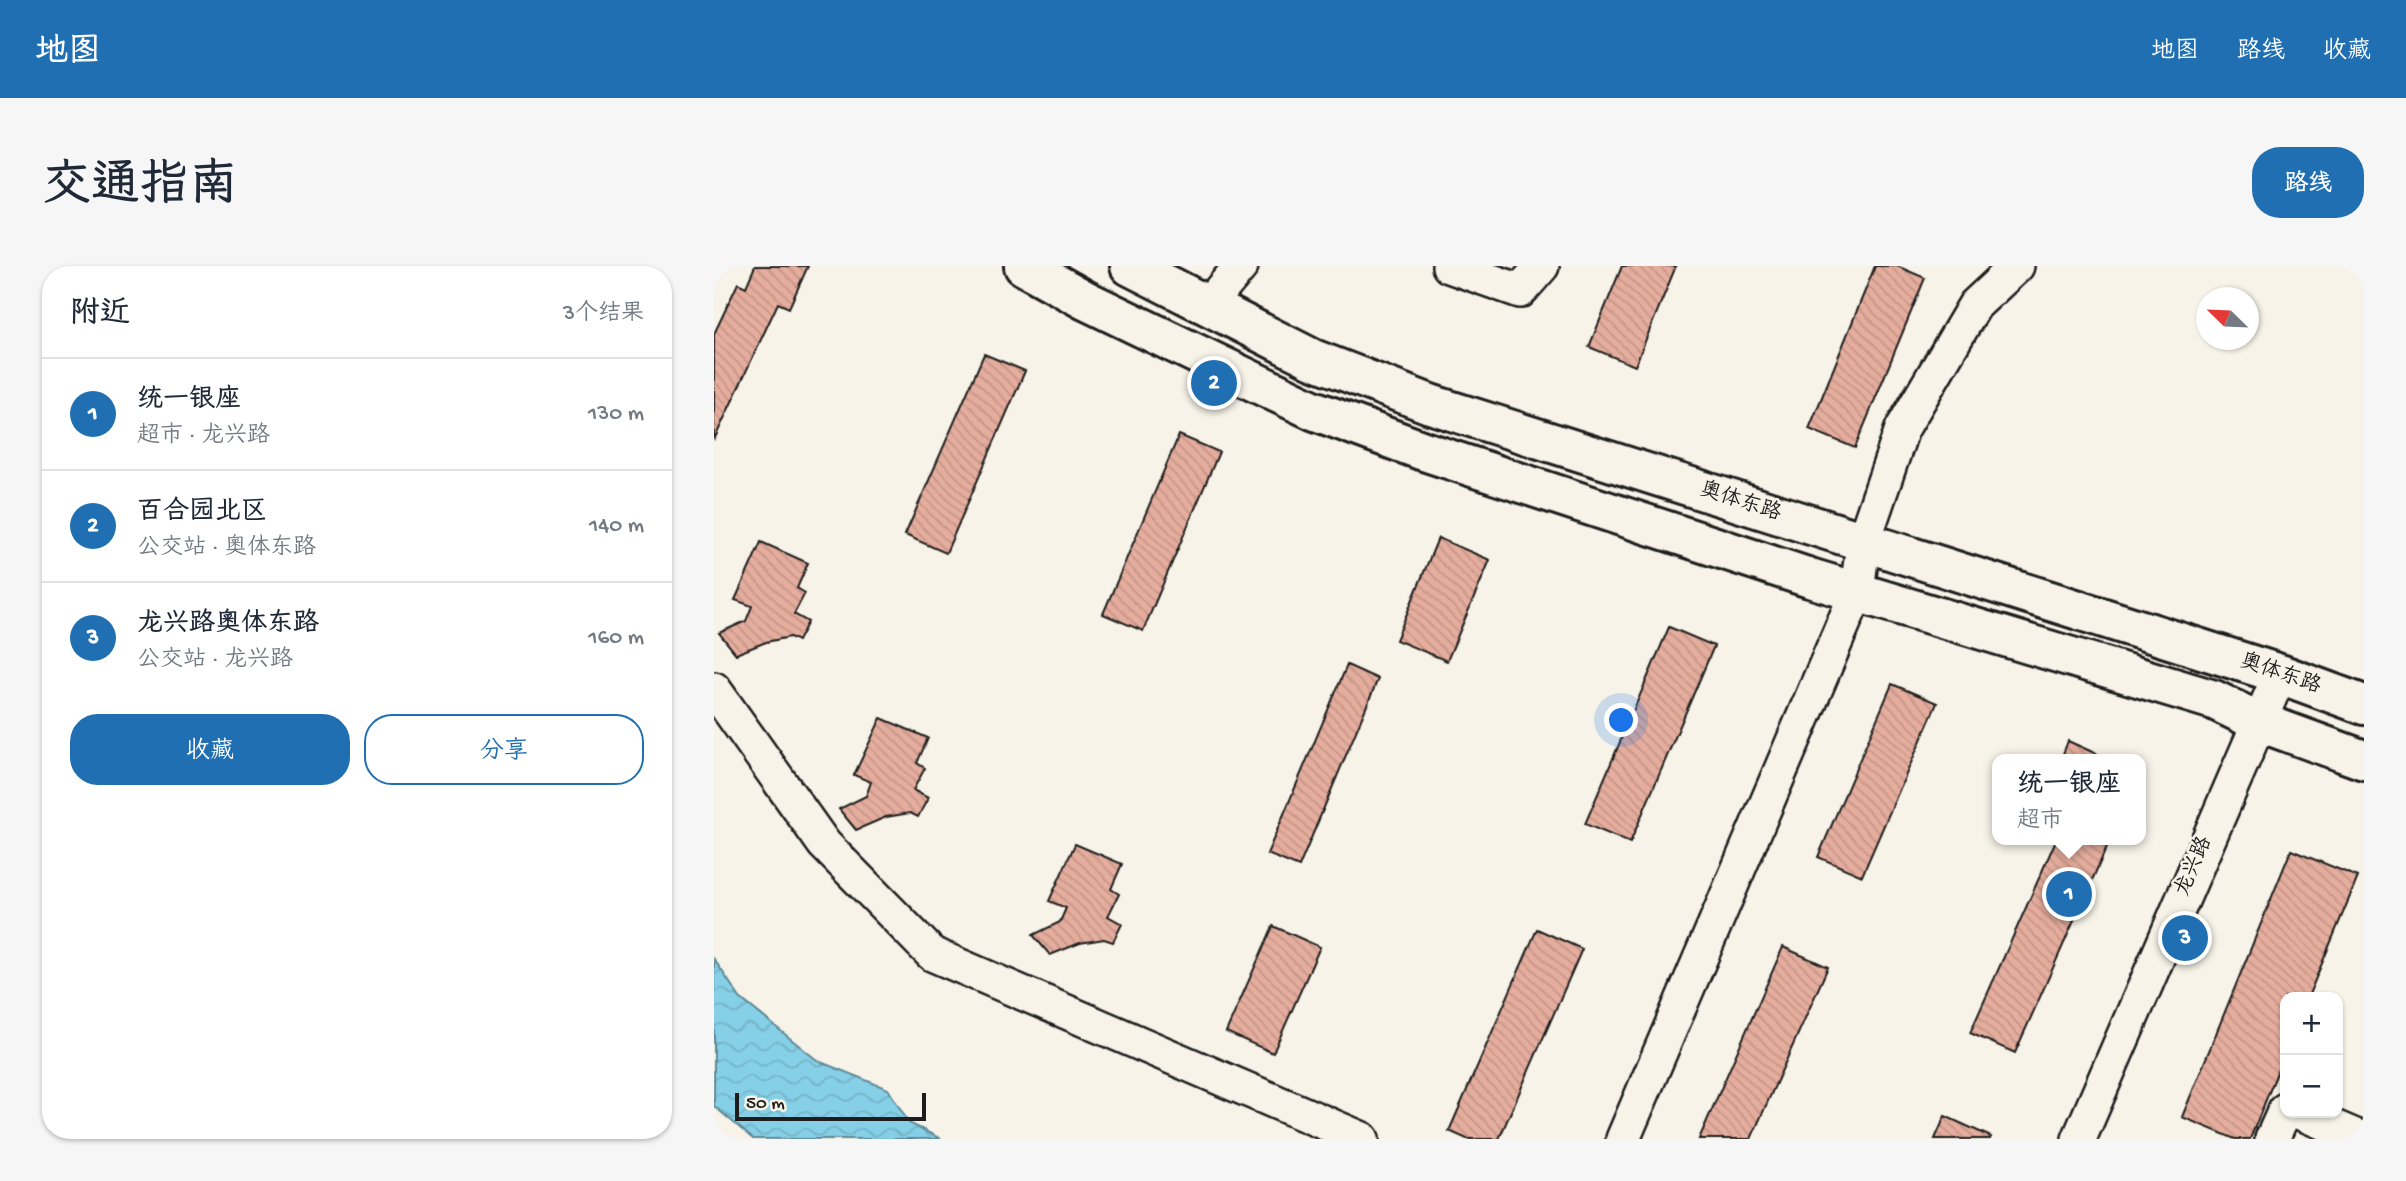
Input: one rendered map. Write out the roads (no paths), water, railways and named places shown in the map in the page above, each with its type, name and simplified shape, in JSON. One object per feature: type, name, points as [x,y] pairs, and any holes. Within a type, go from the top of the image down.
[{"type":"main road","points":[[1024,266],[1108,311],[1313,410],[1434,454],[1857,592],[2214,700],[2257,721],[2364,760]]},
{"type":"main road","name":"奥体东路","points":[[1130,266],[1313,359],[1430,404],[2280,674],[2364,705]]},
{"type":"street","points":[[1207,306],[1241,266]]},
{"type":"street","points":[[1449,266],[1520,291],[1542,266]]},
{"type":"street","points":[[1623,1139],[1857,592],[1863,543],[1902,429],[1975,305],[2017,266]]},
{"type":"street","name":"龙兴路","points":[[2085,1137],[2257,721],[2280,674]]},
{"type":"street","points":[[714,689],[824,844],[932,954],[1362,1139]]},
{"type":"street","points":[[2272,1139],[2281,1118]]},
{"type":"street","points":[[2313,1118],[2362,1139]]},
{"type":"water","points":[[714,959],[740,998],[818,1061],[888,1089],[909,1123],[941,1139],[753,1139],[714,1106]]},
{"type":"place","name":"百合园北区","points":[[1214,383]]},
{"type":"place","name":"统一银座","points":[[2069,894]]},
{"type":"place","name":"龙兴路奥体东路","points":[[2185,938]]}]
